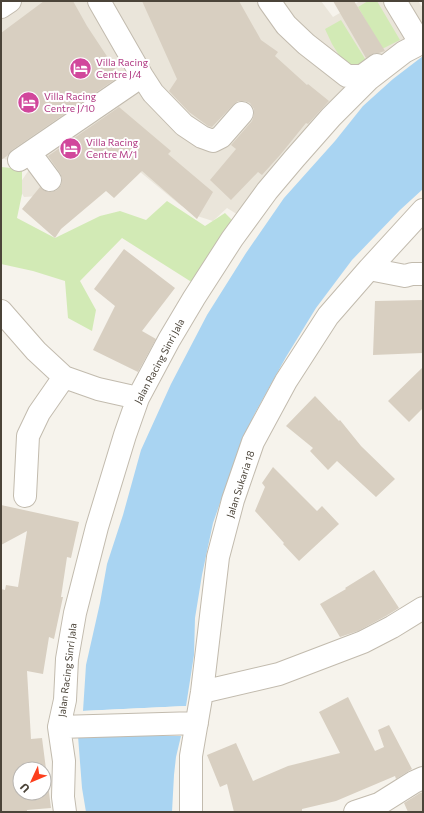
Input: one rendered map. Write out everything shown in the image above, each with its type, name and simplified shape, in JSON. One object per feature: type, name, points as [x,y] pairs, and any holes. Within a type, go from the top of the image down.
[{"type":"street","points":[[1,7],[10,1]]},
{"type":"street","points":[[99,1],[153,93],[184,125],[202,137],[213,141],[221,137],[242,113]]},
{"type":"street","points":[[269,1],[286,25],[306,44],[346,76],[362,76],[396,51]]},
{"type":"street","points":[[395,1],[422,43]]},
{"type":"street","name":"Jalan Racing Sinri Jala","points":[[65,812],[63,797],[65,700],[67,659],[74,613],[97,526],[138,398],[169,340],[194,298],[232,240],[267,191],[331,117],[369,79],[404,52],[422,43]]},
{"type":"street","points":[[50,180],[25,156],[142,76]]},
{"type":"street","name":"Jalan Sukaria 18","points":[[191,812],[192,723],[202,692],[218,557],[233,500],[253,442],[286,381],[328,316],[423,210]]},
{"type":"street","points":[[369,269],[405,276],[412,274],[423,274]]},
{"type":"street","points":[[1,312],[36,351],[64,377],[98,389],[138,398]]},
{"type":"street","points":[[25,496],[28,436],[39,413],[64,377]]},
{"type":"street","points":[[202,692],[278,674],[363,642],[392,627],[423,608]]},
{"type":"street","points":[[64,728],[192,723]]},
{"type":"street","points":[[355,812],[379,804],[423,778]]},
{"type":"shaded area","points":[[1,1],[321,1],[333,17],[360,1],[418,1],[423,8],[423,48],[397,64],[243,218],[227,208],[213,221],[197,216],[179,204],[139,171],[74,167],[49,186],[39,196],[24,197],[18,186],[31,167],[1,158]]},
{"type":"green space","points":[[368,1],[377,1],[400,40],[382,49],[358,7]]},
{"type":"green space","points":[[341,20],[367,62],[349,71],[332,44],[325,29]]},
{"type":"green space","points":[[1,167],[22,169],[22,194],[17,218],[55,238],[100,216],[120,211],[146,220],[167,201],[205,226],[225,213],[239,227],[201,288],[122,238],[80,281],[96,310],[92,331],[68,318],[65,281],[33,271],[1,264]]},
{"type":"water","points":[[423,56],[423,189],[400,210],[352,260],[316,308],[286,357],[254,415],[232,469],[213,523],[195,618],[194,655],[186,706],[83,711],[86,665],[107,564],[123,515],[141,450],[171,384],[207,315],[246,253],[284,198],[335,141],[363,106],[393,79]]},
{"type":"water","points":[[78,736],[181,736],[176,757],[172,812],[86,812],[82,788]]},
{"type":"pier","points":[[188,706],[186,708],[83,713],[81,711]]},
{"type":"building","points":[[44,1],[73,1],[87,26],[120,76],[12,150],[1,160],[1,33]]},
{"type":"building","points":[[142,1],[239,1],[261,40],[278,52],[275,56],[307,85],[308,84],[329,101],[308,124],[306,123],[262,175],[258,172],[231,200],[210,180],[236,149],[231,145],[252,121],[254,109],[250,103],[238,101],[212,127],[208,126],[189,112],[169,91],[177,79]]},
{"type":"building","points":[[333,1],[354,1],[385,51],[375,53],[366,58]]},
{"type":"building","points":[[119,107],[171,151],[168,154],[213,192],[197,219],[142,171],[114,198],[106,191],[61,229],[55,238],[22,209],[40,187],[45,191],[51,192],[57,190],[61,185],[62,179],[60,173],[48,156]]},
{"type":"building","points":[[124,249],[175,288],[142,331],[156,339],[138,372],[93,350],[115,306],[94,289]]},
{"type":"building","points":[[423,300],[423,353],[373,355],[375,301]]},
{"type":"building","points":[[423,367],[423,408],[409,422],[388,401]]},
{"type":"building","points":[[315,396],[339,421],[340,420],[361,446],[395,479],[376,497],[337,461],[328,470],[310,451],[313,448],[286,426]]},
{"type":"building","points":[[273,467],[317,511],[322,506],[339,524],[299,561],[255,511],[265,487],[262,483]]},
{"type":"building","points":[[1,505],[79,522],[71,558],[67,557],[61,597],[63,597],[54,639],[49,637],[43,674],[27,671],[31,739],[42,738],[45,761],[12,761],[12,801],[50,801],[51,808],[27,810],[27,812],[1,812],[1,589],[5,590],[6,585],[18,587],[27,531],[1,545]]},
{"type":"building","points":[[374,570],[399,608],[358,631],[340,637],[320,604]]},
{"type":"building","points":[[348,697],[375,751],[384,747],[378,730],[389,725],[412,769],[396,779],[395,776],[336,801],[302,809],[302,812],[234,812],[227,784],[220,787],[207,755],[236,743],[253,781],[288,766],[340,753],[319,712]]},
{"type":"building","points":[[423,792],[423,812],[408,812],[404,803]]},
{"type":"place","name":"Villa Racing Centre J/4","points":[[81,68]]},
{"type":"place","name":"Villa Racing Centre J/10","points":[[28,102]]},
{"type":"place","name":"Villa Racing Centre M/1","points":[[70,148]]}]
